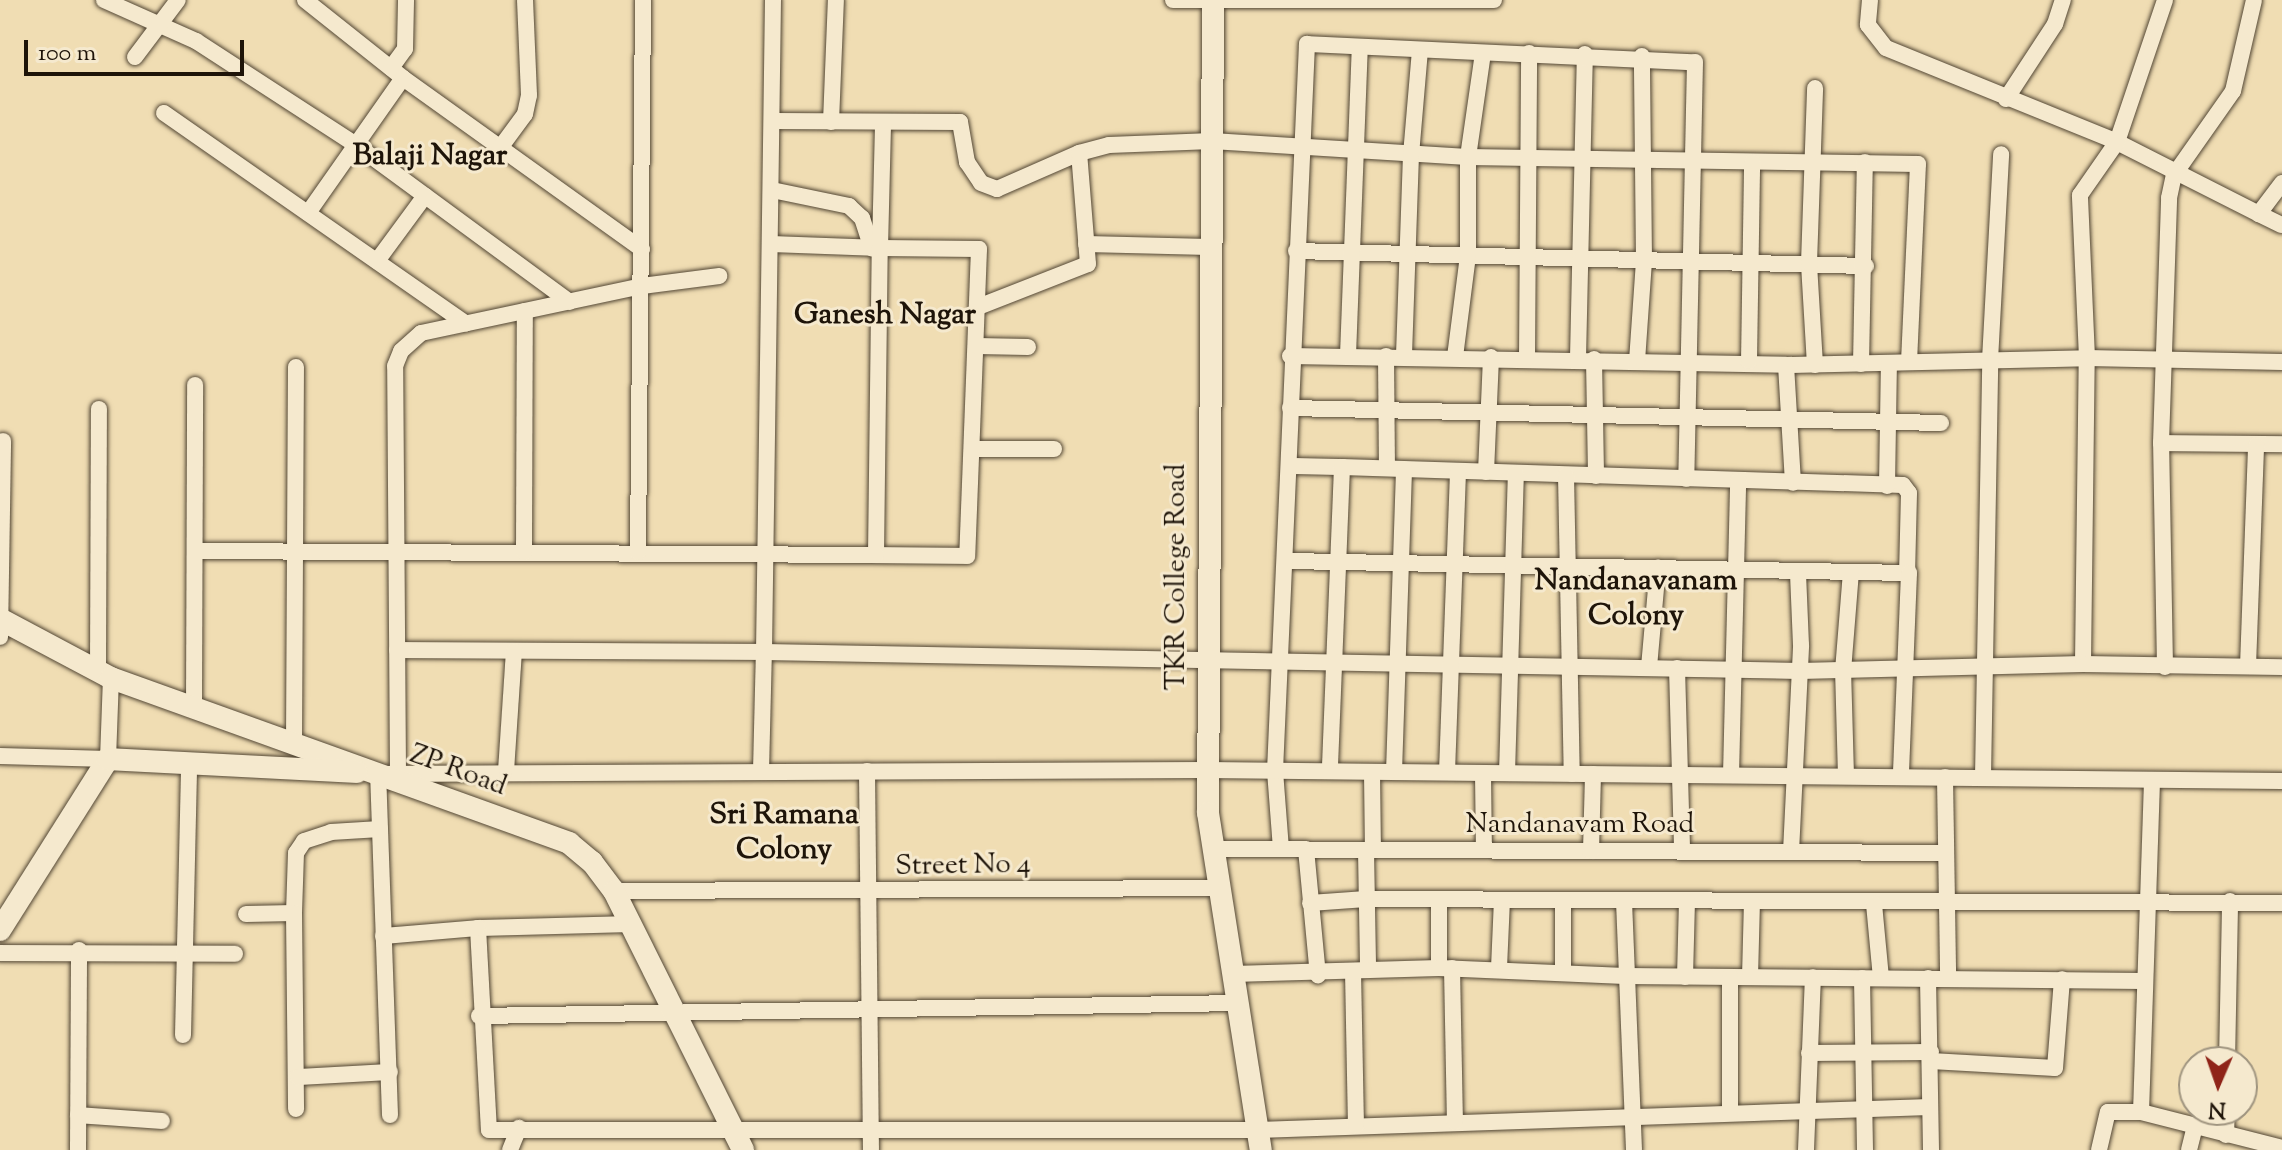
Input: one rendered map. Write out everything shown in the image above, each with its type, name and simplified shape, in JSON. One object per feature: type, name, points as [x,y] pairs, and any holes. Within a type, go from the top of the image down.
[{"type":"street","points":[[104,0],[196,41],[356,145],[570,302]]},
{"type":"street","points":[[135,57],[178,0]]},
{"type":"street","points":[[305,0],[397,73],[642,249]]},
{"type":"street","points":[[308,213],[356,145],[397,73],[405,49],[406,0]]},
{"type":"street","points":[[500,148],[525,114],[529,95],[525,0]]},
{"type":"street","points":[[638,552],[643,0]]},
{"type":"street","points":[[761,771],[773,0]]},
{"type":"street","points":[[831,122],[836,0]]},
{"type":"street","points":[[1173,0],[1494,0]]},
{"type":"street","name":"TKR College Road","points":[[1213,0],[1206,770],[1218,888],[1260,1140]]},
{"type":"street","points":[[1870,0],[1868,25],[1886,48],[2117,142],[2174,175],[2282,225]]},
{"type":"street","points":[[2006,99],[2055,24],[2063,0]]},
{"type":"street","points":[[2083,664],[2087,358],[2080,195],[2117,142],[2165,0]]},
{"type":"street","points":[[2165,667],[2161,443],[2169,198],[2174,175],[2233,91],[2254,0]]},
{"type":"street","points":[[1281,849],[1275,771],[1288,561],[1290,356],[1307,44],[1420,51],[1642,56],[1695,62],[1697,157],[1684,363],[1689,417],[1686,479]]},
{"type":"street","points":[[1348,355],[1360,47]]},
{"type":"street","points":[[1404,355],[1410,255],[1411,155],[1420,51]]},
{"type":"street","points":[[1455,357],[1468,255],[1468,157],[1483,53]]},
{"type":"street","points":[[1527,358],[1524,157],[1529,53]]},
{"type":"street","points":[[1585,54],[1577,257],[1596,476]]},
{"type":"street","points":[[1637,361],[1644,260],[1642,56]]},
{"type":"street","points":[[1815,88],[1809,263],[1815,365]]},
{"type":"street","points":[[164,113],[466,324]]},
{"type":"street","points":[[773,121],[960,122],[967,162],[981,183],[997,189],[1079,153],[1142,141],[1212,141],[1301,150],[1468,157],[1642,161],[1697,157],[1752,162],[1812,160],[1918,164],[1909,362]]},
{"type":"street","points":[[876,555],[876,248],[883,123]]},
{"type":"street","points":[[978,307],[1088,264],[1079,153]]},
{"type":"street","points":[[1983,777],[1990,360],[2001,154]]},
{"type":"street","points":[[1749,361],[1753,262],[1752,162]]},
{"type":"street","points":[[1861,364],[1866,266],[1865,162]]},
{"type":"street","points":[[2259,214],[2282,183]]},
{"type":"street","points":[[772,190],[849,206],[862,218],[876,248]]},
{"type":"street","points":[[377,261],[425,196]]},
{"type":"street","points":[[197,551],[967,556],[979,249],[771,244]]},
{"type":"street","points":[[1086,244],[1209,247]]},
{"type":"street","points":[[1296,251],[1410,255],[1526,254],[1866,266]]},
{"type":"street","points":[[390,1115],[380,829],[388,773],[397,650],[395,366],[401,351],[421,333],[642,286],[719,276]]},
{"type":"street","points":[[524,552],[525,311]]},
{"type":"street","points":[[977,346],[1028,347]]},
{"type":"street","points":[[1290,356],[1586,358],[1684,363],[1749,361],[1786,365],[2087,358],[2282,362]]},
{"type":"street","points":[[1386,356],[1388,410],[1396,469],[1399,565],[1394,772]]},
{"type":"street","points":[[1486,472],[1491,357]]},
{"type":"street","points":[[1786,365],[1793,483]]},
{"type":"street","points":[[1887,486],[1889,365]]},
{"type":"street","points":[[294,744],[296,367]]},
{"type":"street","points":[[194,710],[197,551],[195,385]]},
{"type":"street","points":[[1290,408],[1941,423]]},
{"type":"street","points":[[0,930],[108,759],[99,409]]},
{"type":"street","points":[[0,625],[3,441]]},
{"type":"street","points":[[2161,443],[2282,444]]},
{"type":"street","points":[[2248,666],[2256,445]]},
{"type":"street","points":[[973,449],[1054,449]]},
{"type":"street","points":[[1291,466],[1903,485],[1909,493],[1907,669],[1901,776]]},
{"type":"street","points":[[1330,771],[1337,664],[1342,467]]},
{"type":"street","points":[[1447,772],[1448,663],[1458,471]]},
{"type":"street","points":[[1507,773],[1516,473]]},
{"type":"street","points":[[1566,475],[1572,774]]},
{"type":"street","points":[[1731,775],[1740,570],[1738,481]]},
{"type":"street","points":[[1288,561],[1567,569],[1658,567],[1907,573]]},
{"type":"street","points":[[1649,667],[1658,567]]},
{"type":"street","points":[[1791,852],[1800,671],[1798,572]]},
{"type":"street","points":[[1846,776],[1843,671],[1851,572]]},
{"type":"street","name":"ZP Road","points":[[0,625],[104,675],[194,710],[388,773],[569,843],[614,891],[633,924],[739,1140]]},
{"type":"street","points":[[397,650],[1206,657],[1281,663],[1397,662],[1800,671],[2083,664],[2282,667]]},
{"type":"street","points":[[506,771],[514,651]]},
{"type":"street","points":[[1677,668],[1682,852]]},
{"type":"street","points":[[0,756],[189,761],[388,773],[1206,770],[2282,781]]},
{"type":"street","points":[[183,1035],[189,761]]},
{"type":"street","points":[[867,771],[873,1008],[871,1150]]},
{"type":"street","points":[[1356,1126],[1372,772]]},
{"type":"street","points":[[1483,773],[1484,850]]},
{"type":"street","points":[[1591,851],[1593,774]]},
{"type":"street","points":[[1945,777],[1948,978]]},
{"type":"street","points":[[2141,1112],[2152,781]]},
{"type":"street","points":[[296,1109],[296,853],[304,841],[331,832],[380,829]]},
{"type":"street","name":"Nandanavam Road","points":[[1214,849],[1946,853]]},
{"type":"street","points":[[1306,849],[1318,975]]},
{"type":"street","name":"Street No 4","points":[[614,891],[870,894],[1218,888]]},
{"type":"street","points":[[1310,903],[1366,899],[1874,904],[2282,903]]},
{"type":"street","points":[[1439,899],[1455,1122]]},
{"type":"street","points":[[1499,968],[1502,900]]},
{"type":"street","points":[[1563,901],[1563,970]]},
{"type":"street","points":[[1624,901],[1634,1150]]},
{"type":"street","points":[[2227,1046],[2230,901]]},
{"type":"street","points":[[1685,977],[1687,902]]},
{"type":"street","points":[[1750,977],[1752,903]]},
{"type":"street","points":[[1874,904],[1881,978]]},
{"type":"street","points":[[246,914],[294,913]]},
{"type":"street","points":[[383,936],[478,928],[633,924]]},
{"type":"street","points":[[478,928],[479,1016],[489,1130],[519,1128],[739,1140],[871,1127],[1260,1140],[1356,1126],[1930,1107]]},
{"type":"street","points":[[78,1150],[79,950]]},
{"type":"street","points":[[0,953],[79,950],[235,954]]},
{"type":"street","points":[[1233,974],[1318,975],[1361,970],[1499,968],[1625,976],[2143,981]]},
{"type":"street","points":[[1730,977],[1730,1112]]},
{"type":"street","points":[[1806,1150],[1813,977]]},
{"type":"street","points":[[1862,978],[1865,1150]]},
{"type":"street","points":[[1928,978],[1931,1150]]},
{"type":"street","points":[[1809,1053],[1931,1056],[2055,1068],[2062,979]]},
{"type":"street","points":[[479,1016],[1237,1003]]},
{"type":"street","points":[[298,1077],[390,1072]]},
{"type":"street","points":[[2099,1150],[2108,1112],[2141,1112],[2178,1122]]},
{"type":"street","points":[[78,1115],[162,1121]]},
{"type":"street","points":[[2189,1150],[2195,1126],[2276,1148]]},
{"type":"street","points":[[2226,1126],[2226,1135]]},
{"type":"street","points":[[510,1150],[519,1128]]},
{"type":"district","name":"Balaji Nagar","points":[[430,157]]},
{"type":"district","name":"Ganesh Nagar","points":[[885,316]]},
{"type":"district","name":"Nandanavanam Colony","points":[[1636,599]]},
{"type":"district","name":"Sri Ramana Colony","points":[[784,833]]}]
